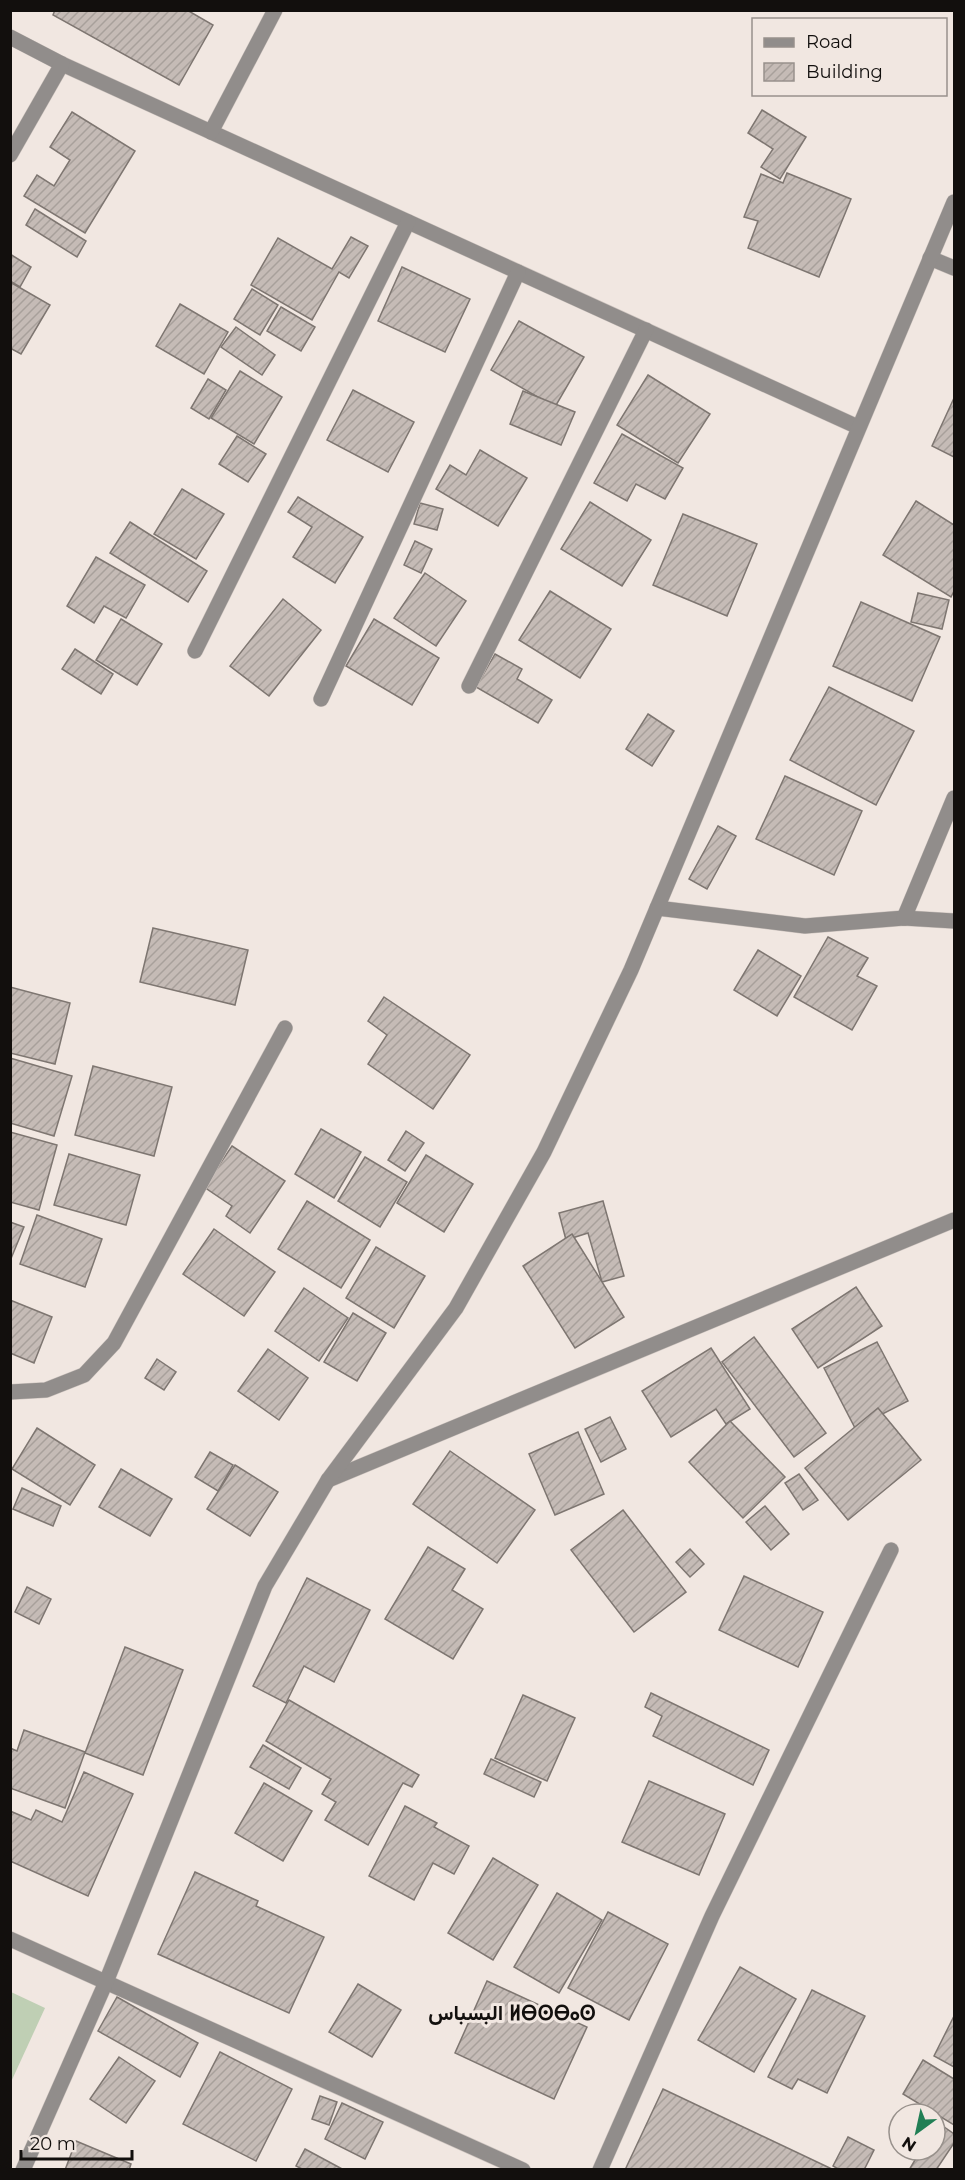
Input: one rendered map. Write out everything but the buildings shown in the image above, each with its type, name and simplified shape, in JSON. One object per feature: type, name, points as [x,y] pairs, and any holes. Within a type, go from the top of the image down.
[{"type":"street","points":[[211,132],[275,10]]},
{"type":"street","points":[[10,37],[211,132],[858,427]]},
{"type":"street","points":[[10,155],[62,63]]},
{"type":"street","points":[[23,2169],[106,1982],[265,1586],[328,1480],[456,1308],[544,1152],[631,970],[954,202]]},
{"type":"street","points":[[195,651],[408,222]]},
{"type":"street","points":[[930,258],[954,267]]},
{"type":"street","points":[[321,699],[518,272]]},
{"type":"street","points":[[469,686],[646,330]]},
{"type":"street","points":[[904,918],[954,798]]},
{"type":"street","points":[[657,908],[805,926],[904,918],[954,921]]},
{"type":"street","points":[[10,1392],[46,1390],[84,1375],[114,1343],[285,1028]]},
{"type":"street","points":[[328,1480],[954,1220]]},
{"type":"street","points":[[600,2169],[712,1916],[891,1550]]},
{"type":"street","points":[[10,1939],[523,2169]]},
{"type":"green space","points":[[11,1992],[45,2008],[11,2082]]},
{"type":"district","name":"البسباس ⵍⴱⵙⴱⴰⵙ","points":[[512,2013]]}]
